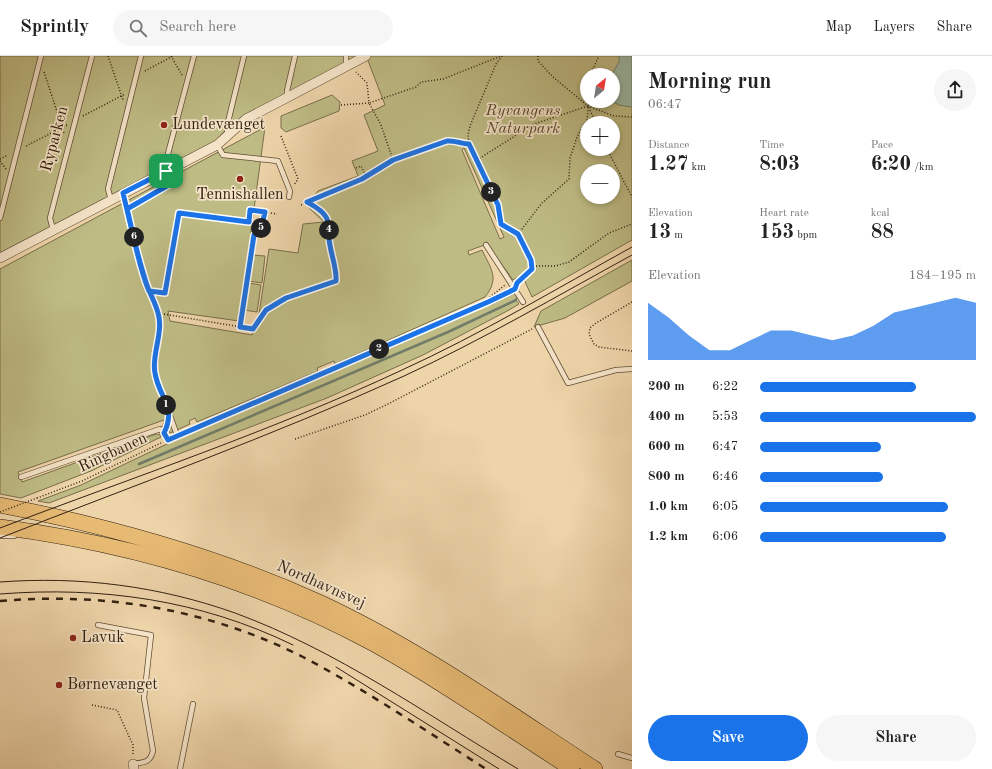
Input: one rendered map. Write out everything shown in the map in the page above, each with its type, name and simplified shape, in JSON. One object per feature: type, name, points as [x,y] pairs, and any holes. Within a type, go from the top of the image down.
[{"type":"highway","name":"Nordhavnsvej","points":[[0,505],[119,533],[219,563],[287,588],[322,604],[595,769]]},
{"type":"highway","name":"Nordhavnsvej","points":[[0,527],[71,538],[144,554],[222,577],[304,610],[407,655]]},
{"type":"highway","name":"Nordhavnsvej","points":[[451,683],[572,769]]},
{"type":"street","points":[[0,258],[217,145],[228,137],[246,119],[366,56]]},
{"type":"lane","name":"Ryparken","points":[[53,230],[50,218],[92,56]]},
{"type":"lane","points":[[111,200],[108,189],[141,56]]},
{"type":"lane","points":[[127,209],[172,183],[166,171],[166,161],[194,56]]},
{"type":"lane","points":[[228,137],[228,122],[244,56]]},
{"type":"lane","points":[[287,97],[295,56]]},
{"type":"lane","points":[[346,56],[347,66]]},
{"type":"lane","name":"Ryparken","points":[[0,218],[40,58]]},
{"type":"lane","points":[[217,145],[223,155],[278,161],[289,194]]},
{"type":"lane","points":[[123,193],[145,280],[158,313],[160,324],[154,372],[177,435]]},
{"type":"lane","points":[[486,245],[523,302]]},
{"type":"lane","points":[[538,326],[568,383],[616,370],[632,369]]},
{"type":"lane","points":[[164,433],[170,414]]},
{"type":"lane","points":[[21,477],[160,429],[168,440]]},
{"type":"lane","points":[[0,536],[71,538]]},
{"type":"lane","points":[[98,625],[152,634],[144,698],[153,751],[152,758],[147,762],[134,766]]},
{"type":"lane","points":[[407,655],[451,683]]},
{"type":"lane","points":[[407,655],[451,683]]},
{"type":"lane","points":[[180,769],[193,704]]},
{"type":"lane","points":[[618,754],[632,758]]},
{"type":"path","points":[[108,56],[122,95],[126,113]]},
{"type":"path","points":[[136,76],[172,56],[187,85]]},
{"type":"path","points":[[341,105],[369,103],[416,87],[421,82],[443,79],[501,56]]},
{"type":"path","points":[[501,56],[496,64],[470,126],[469,144],[498,205],[501,224],[518,234],[533,266]]},
{"type":"path","points":[[538,56],[538,61],[553,78],[580,100]]},
{"type":"path","points":[[593,68],[599,56]]},
{"type":"path","points":[[40,58],[63,127],[68,148]]},
{"type":"path","points":[[347,66],[367,83],[369,103],[381,125],[393,160]]},
{"type":"path","points":[[0,159],[122,95],[133,91]]},
{"type":"path","points":[[477,160],[534,124],[582,108]]},
{"type":"path","points":[[518,234],[542,203],[569,179],[570,158],[577,138],[587,120],[588,108]]},
{"type":"path","points":[[593,108],[614,116],[632,117]]},
{"type":"path","points":[[281,136],[298,179],[289,194]]},
{"type":"path","points":[[301,205],[362,179],[393,160],[447,141],[453,140],[463,144],[469,144]]},
{"type":"path","points":[[611,156],[632,197]]},
{"type":"path","points":[[356,168],[361,166],[366,176]]},
{"type":"path","points":[[158,313],[253,329],[266,310],[286,298],[336,281],[337,274],[331,257],[330,228],[327,217],[319,209],[307,202]]},
{"type":"path","points":[[149,291],[165,293],[179,213],[249,222],[250,210],[277,214]]},
{"type":"path","points":[[240,327],[254,235],[261,229],[265,212]]},
{"type":"path","points":[[533,266],[555,266],[569,262],[609,232],[632,224]]},
{"type":"path","points":[[484,302],[502,287],[511,283],[517,283],[528,274],[533,266]]},
{"type":"path","points":[[177,435],[515,289]]},
{"type":"path","points":[[632,302],[596,323],[590,328],[589,334],[594,344],[599,347],[632,351]]},
{"type":"path","points":[[295,439],[365,415],[538,326]]},
{"type":"path","name":"Ringbanen","points":[[0,512],[95,475],[168,440]]},
{"type":"path","points":[[92,705],[117,710],[133,746],[134,766]]},
{"type":"green space","points":[[0,56],[358,56],[234,122],[214,142],[0,253]]},
{"type":"green space","name":"Ryvangens Naturpark","points":[[371,56],[632,56],[632,240],[532,297],[522,275],[513,280],[487,244],[468,251],[469,255],[482,250],[491,268],[493,279],[492,284],[485,297],[335,364],[334,361],[317,368],[318,371],[197,422],[195,418],[189,421],[190,424],[170,433],[164,420],[18,472],[22,482],[156,434],[161,435],[161,437],[91,471],[21,498],[0,494],[0,269],[265,127],[239,321],[168,311],[170,321],[252,335],[259,314],[269,249],[298,253],[303,224],[324,222],[307,206],[318,191],[358,176],[352,161],[378,151],[364,115],[385,105],[367,58]],"holes":[[[464,148],[504,237],[500,239],[462,150]]]},
{"type":"green space","points":[[332,95],[340,102],[339,111],[286,132],[281,128],[281,116]]},
{"type":"green space","points":[[252,255],[265,256],[262,283],[248,281]]},
{"type":"green space","points":[[632,260],[632,281],[565,318],[534,327],[541,311]]},
{"type":"green space","points":[[248,283],[261,285],[257,312],[244,310]]},
{"type":"green space","points":[[511,293],[515,293],[519,297],[515,299],[519,304],[509,310],[423,355],[327,398],[49,503],[38,501],[81,485],[171,442],[350,365]]},
{"type":"shaded area","points":[[619,56],[632,56],[632,107],[620,105],[620,68],[616,68],[619,62]]},
{"type":"waterway","points":[[139,464],[448,332],[516,300]]},
{"type":"tram line","points":[[0,528],[202,453],[353,392],[461,342],[632,247]]},
{"type":"tram line","points":[[0,538],[254,440],[404,376],[491,333],[632,255]]},
{"type":"tram line","points":[[0,582],[60,581],[119,585],[177,596],[235,613],[309,645],[345,664],[415,705],[518,769]]},
{"type":"tram line","points":[[0,594],[75,592],[150,600],[186,607],[223,617],[293,645]]},
{"type":"tram line","points":[[336,667],[499,769]]},
{"type":"railway","points":[[0,601],[78,599],[117,602],[193,616],[230,627],[267,640],[303,657],[350,683],[486,769]]},
{"type":"place","name":"Lundevænget","points":[[164,125]]},
{"type":"place","name":"Tennishallen","points":[[240,179]]},
{"type":"place","name":"Lavuk","points":[[73,638]]},
{"type":"place","name":"Børnevænget","points":[[59,685]]},
{"type":"route","points":[[166,171],[123,193],[127,209],[145,280],[158,313],[160,324],[154,372],[170,414],[164,433],[168,440],[484,302],[488,302],[515,289],[517,283],[528,274],[533,266],[518,234],[501,224],[499,220],[498,205],[469,144],[463,144],[453,140],[447,141],[393,160],[362,179],[307,202],[319,209],[327,217],[330,228],[329,239],[331,257],[337,274],[336,281],[286,298],[266,310],[253,329],[240,327],[254,235],[261,229],[265,212],[250,210],[249,222],[179,213],[165,293],[149,291],[145,280],[136,245],[127,209],[172,183],[166,171]]}]
